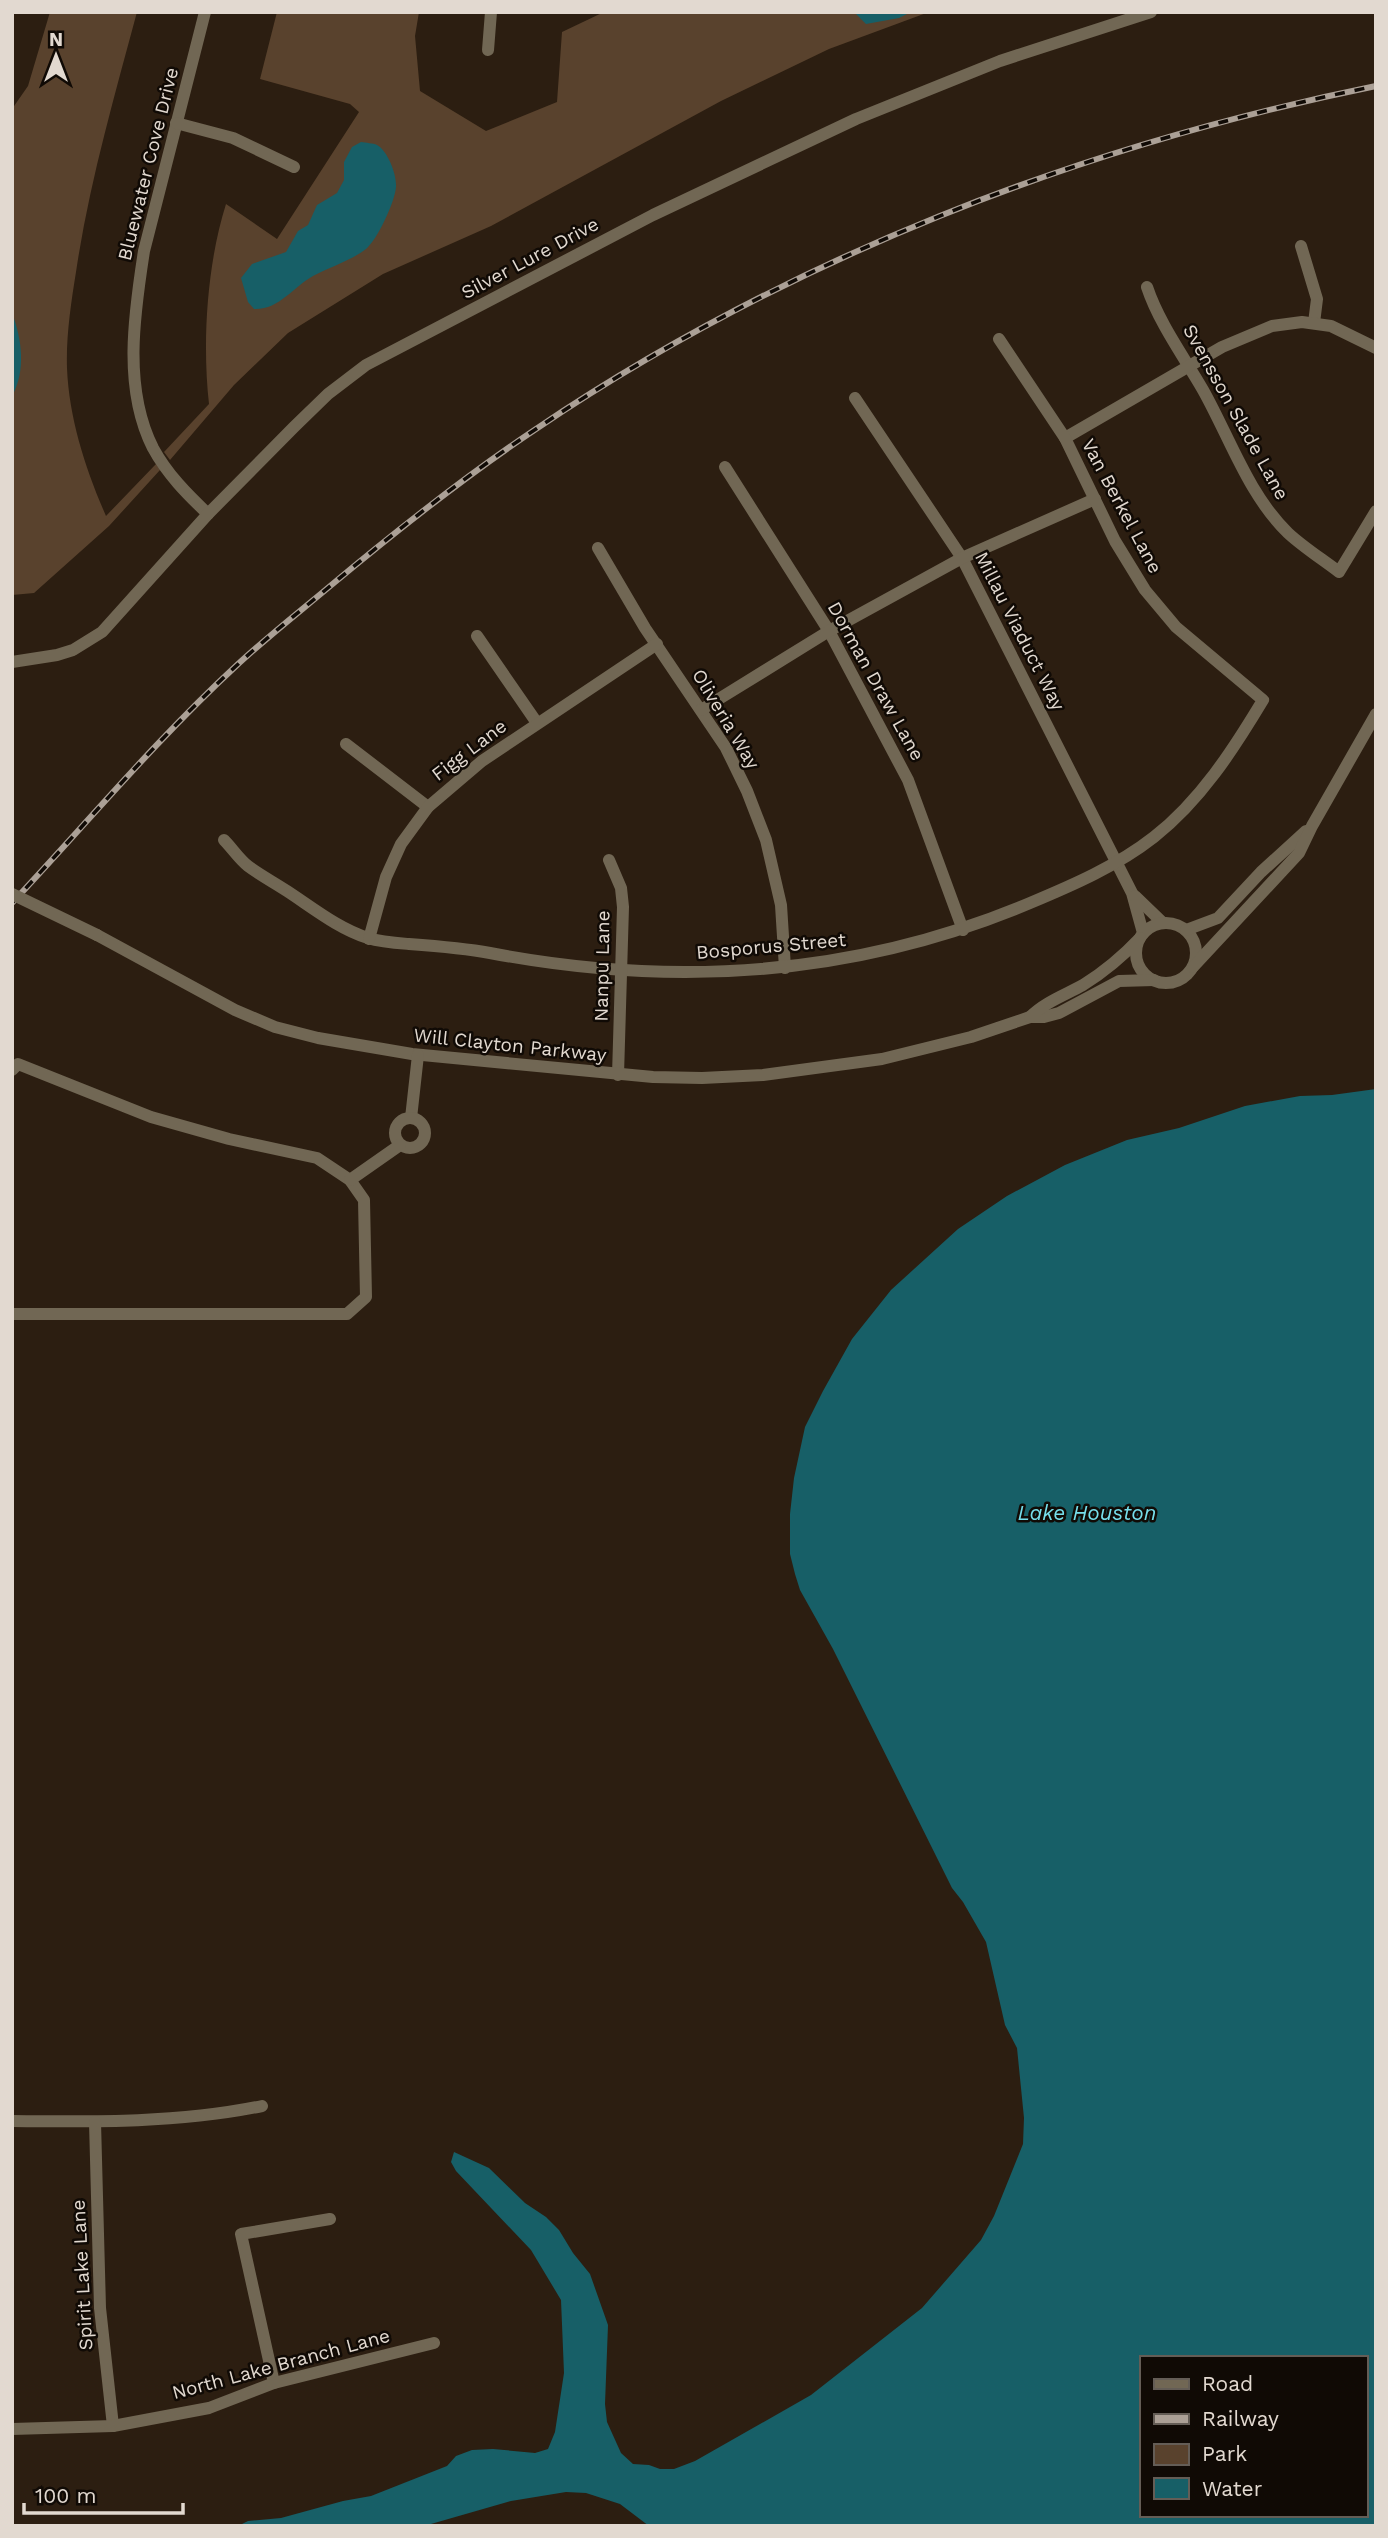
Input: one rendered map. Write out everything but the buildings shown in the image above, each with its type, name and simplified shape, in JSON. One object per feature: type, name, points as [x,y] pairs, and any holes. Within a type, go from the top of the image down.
[{"type":"street","name":"Bluewater Cove Drive","points":[[205,12],[152,215],[138,290],[135,361],[136,389],[142,420],[153,448],[174,480],[208,514]]},
{"type":"street","points":[[488,50],[491,12]]},
{"type":"street","name":"Silver Lure Drive","points":[[12,662],[57,655],[88,642],[102,632],[208,514],[328,394],[387,353],[481,307],[653,215],[856,119],[1000,61],[1151,12]]},
{"type":"street","points":[[176,123],[233,138],[294,167]]},
{"type":"street","points":[[1301,246],[1317,299],[1314,323]]},
{"type":"street","name":"Svensson Slade Lane","points":[[1147,286],[1157,310],[1260,500],[1287,532],[1339,572],[1376,511]]},
{"type":"street","points":[[1065,438],[1238,339],[1272,326],[1314,323],[1345,331],[1376,348]]},
{"type":"street","name":"Van Berkel Lane","points":[[999,339],[1065,438],[1128,565],[1159,608],[1193,643],[1263,700]]},
{"type":"street","name":"Millau Viaduct Way","points":[[855,398],[962,558],[1132,893],[1142,935]]},
{"type":"street","name":"Dorman Draw Lane","points":[[724,467],[829,631],[908,780],[963,930]]},
{"type":"street","points":[[701,710],[829,631],[962,558],[1095,499]]},
{"type":"street","name":"Oliveria Way","points":[[598,548],[726,748],[747,791],[766,840],[781,905],[785,968]]},
{"type":"street","points":[[477,636],[537,723]]},
{"type":"street","name":"Figg Lane","points":[[369,939],[376,907],[401,844],[429,807],[460,778],[537,723],[657,644]]},
{"type":"street","name":"Bosporus Street","points":[[224,840],[247,865],[341,926],[369,939],[623,971],[708,973],[785,968],[862,956],[963,930],[1066,888],[1115,863],[1154,837],[1187,807],[1239,740],[1263,700]]},
{"type":"street","points":[[1193,967],[1197,950],[1186,930],[1173,923],[1163,923],[1142,935],[1137,946],[1138,962],[1143,971],[1154,980],[1180,980],[1193,967],[1299,853],[1376,714]]},
{"type":"street","points":[[346,744],[429,807]]},
{"type":"street","points":[[1186,930],[1218,918],[1261,872],[1312,826]]},
{"type":"street","name":"Nanpu Lane","points":[[609,860],[621,888],[623,907],[618,1075]]},
{"type":"street","name":"Millau Viaduct Way","points":[[1132,893],[1163,923]]},
{"type":"street","name":"Will Clayton Parkway","points":[[12,894],[97,935],[235,1010],[275,1027],[362,1047],[418,1055],[618,1075],[702,1078],[819,1069],[926,1049],[1030,1017],[1059,1013],[1119,981],[1154,980]]},
{"type":"street","name":"Will Clayton Parkway","points":[[1030,1017],[1038,1009],[1096,976],[1125,954],[1142,935]]},
{"type":"street","points":[[411,1118],[418,1055]]},
{"type":"street","points":[[12,1070],[18,1064],[151,1117],[229,1139],[317,1158],[350,1180],[364,1200],[366,1297],[347,1314],[12,1314]]},
{"type":"street","points":[[350,1180],[400,1145],[415,1147],[424,1136],[423,1126],[411,1118],[401,1120],[395,1137],[400,1145]]},
{"type":"street","points":[[12,2121],[95,2122],[223,2114],[262,2106]]},
{"type":"street","name":"Spirit Lake Lane","points":[[95,2122],[100,2308],[113,2426]]},
{"type":"street","points":[[274,2384],[242,2234],[330,2219]]},
{"type":"street","name":"North Lake Branch Lane","points":[[12,2429],[113,2426],[209,2408],[274,2384],[435,2343]]},
{"type":"green space","points":[[50,12],[137,12],[103,141],[81,239],[67,344],[67,368],[71,406],[80,444],[106,516],[156,464],[160,470],[109,526],[34,593],[12,595],[12,109],[28,86]]},
{"type":"green space","points":[[277,12],[419,12],[415,36],[420,91],[486,131],[557,102],[562,32],[604,12],[929,12],[829,49],[721,101],[491,226],[383,274],[288,333],[234,385],[170,460],[164,452],[209,404],[206,329],[210,277],[226,204],[277,239],[359,112],[350,104],[260,79]]},
{"type":"water","points":[[854,12],[911,12],[899,18],[866,24]]},
{"type":"water","points":[[361,142],[375,144],[385,152],[396,182],[392,202],[375,238],[360,253],[313,276],[278,302],[254,309],[248,302],[241,278],[252,264],[286,252],[298,231],[308,225],[317,205],[337,193],[344,180],[344,162],[352,147]]},
{"type":"water","points":[[12,313],[18,333],[21,366],[12,396]]},
{"type":"water","name":"Lake Houston","points":[[1376,1089],[1376,2526],[649,2526],[620,2504],[586,2493],[566,2492],[511,2501],[424,2526],[238,2526],[248,2521],[281,2518],[371,2496],[447,2466],[456,2456],[472,2450],[535,2453],[548,2449],[555,2432],[564,2373],[561,2300],[531,2250],[456,2171],[451,2162],[454,2152],[489,2168],[525,2203],[546,2217],[559,2230],[590,2274],[608,2325],[605,2404],[607,2422],[621,2453],[633,2464],[660,2469],[674,2469],[695,2461],[811,2395],[922,2308],[981,2240],[994,2216],[1023,2144],[1024,2118],[1017,2048],[1005,2025],[986,1942],[952,1888],[833,1649],[800,1590],[790,1554],[790,1514],[794,1478],[805,1427],[852,1339],[891,1290],[958,1229],[1007,1196],[1065,1165],[1127,1140],[1179,1128],[1245,1106],[1300,1096]]},
{"type":"railway","points":[[12,903],[178,723],[259,646],[379,545],[457,485],[509,447],[632,368],[732,312],[834,262],[939,216],[1046,176],[1155,141],[1265,111],[1376,86]]}]
